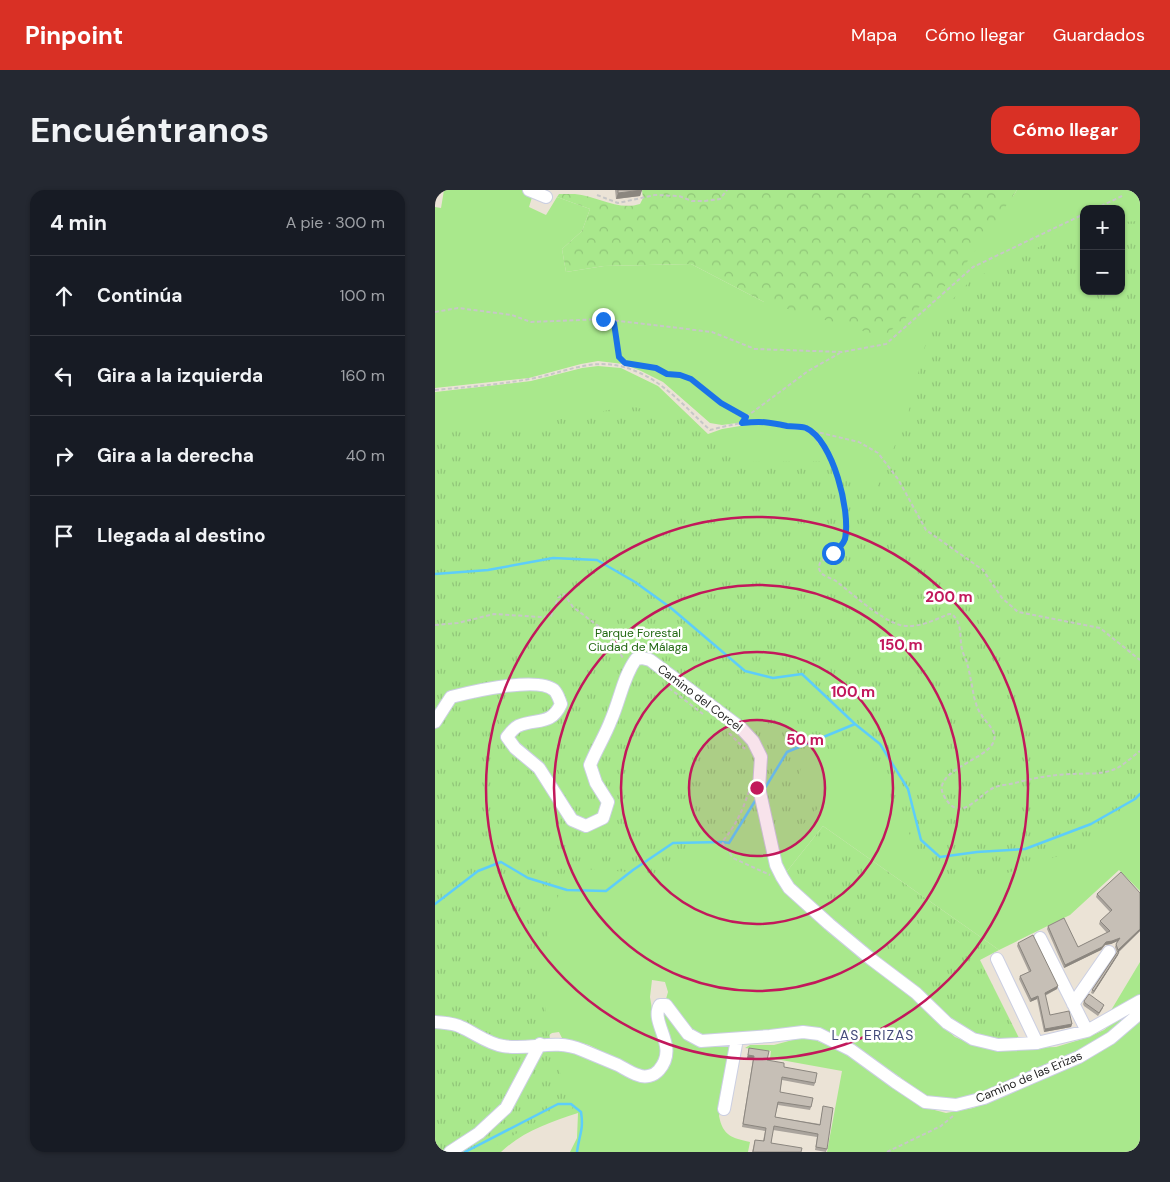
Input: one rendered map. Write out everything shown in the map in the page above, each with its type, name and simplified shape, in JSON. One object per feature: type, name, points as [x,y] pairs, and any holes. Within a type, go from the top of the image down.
[{"type":"street","points":[[529,190],[546,197]]},
{"type":"street","name":"Camino del Corcel","points":[[629,668],[636,660],[642,658],[650,660],[741,728],[753,741],[761,757],[759,788],[776,865],[789,888],[871,959],[916,993],[947,1024],[973,1039],[998,1045],[1037,1043],[1087,1031],[1140,1001]]},
{"type":"street","points":[[435,722],[451,697],[483,688],[537,684],[553,689],[558,695],[561,704],[557,712],[551,718],[517,726],[507,737],[515,748],[539,768],[572,820],[586,826],[603,818],[608,802],[596,783],[590,766],[596,749],[611,722],[629,668]]},
{"type":"street","points":[[1039,938],[1087,1031]]},
{"type":"street","points":[[1073,1004],[1109,952]]},
{"type":"street","points":[[997,959],[1037,1043]]},
{"type":"street","name":"Camino de las Erizas","points":[[540,1044],[575,1047],[619,1065],[638,1076],[649,1076],[658,1072],[665,1058],[666,1046],[657,1018],[657,1011],[660,1006],[666,1005],[693,1038],[701,1041],[803,1032],[819,1034],[851,1050],[925,1102],[956,1105],[984,1098],[1079,1057],[1111,1038],[1140,1013]]},
{"type":"street","points":[[435,1022],[459,1025],[489,1042],[501,1046],[515,1048],[540,1044]]},
{"type":"street","points":[[724,1109],[737,1039]]},
{"type":"street","points":[[450,1152],[479,1132],[506,1108],[540,1044]]},
{"type":"path","points":[[435,193],[439,192],[439,190]]},
{"type":"path","points":[[597,196],[618,203],[655,195],[679,196],[692,201],[705,201],[720,199],[727,190]]},
{"type":"path","points":[[1103,205],[1122,196]]},
{"type":"path","points":[[435,312],[458,308],[512,315],[531,322],[603,319],[713,332],[755,349],[843,352],[886,344],[973,267],[1080,216]]},
{"type":"path","points":[[603,319],[614,323],[619,357],[625,363],[656,368],[667,374],[680,375],[691,379],[721,403],[746,417]]},
{"type":"path","points":[[742,423],[746,417],[808,371],[843,352]]},
{"type":"path","points":[[435,390],[530,379],[599,363],[622,366],[660,384],[710,430],[760,421],[805,428],[814,434],[829,453],[836,470],[844,505],[846,526],[845,540],[842,546],[819,563],[821,572],[835,580],[871,609],[900,624],[914,626],[929,623],[949,614],[952,614],[957,619],[961,630],[962,648],[977,709],[992,729],[995,737],[993,745],[948,776],[942,784],[942,793],[946,801],[953,807],[971,806],[993,788],[1039,777],[1101,773],[1116,768],[1140,751]]},
{"type":"path","points":[[622,366],[625,363]]},
{"type":"path","points":[[814,434],[817,432],[859,442],[878,452],[898,479],[926,530],[983,570],[1002,598],[1019,612],[1100,628],[1140,660]]},
{"type":"path","points":[[435,625],[458,623],[494,614],[551,616],[558,598],[564,594],[573,607],[606,632],[629,668]]},
{"type":"path","points":[[664,684],[709,718]]},
{"type":"path","points":[[725,729],[748,753]]},
{"type":"path","points":[[750,784],[741,814],[730,833],[722,842],[733,858],[769,875],[782,877]]},
{"type":"path","points":[[887,1152],[941,1126],[955,1114]]},
{"type":"green space","points":[[444,190],[523,190],[533,194],[529,207],[546,215],[557,197],[590,209],[582,231],[562,249],[566,272],[604,266],[691,264],[764,302],[1013,196],[1017,190],[1140,190],[1140,749],[845,505],[837,470],[829,451],[816,433],[805,426],[760,420],[722,425],[710,423],[663,382],[623,364],[598,361],[529,378],[435,388],[435,207],[441,208]]},
{"type":"green space","points":[[642,190],[1017,190],[958,275],[883,337],[764,302],[691,264],[604,266],[566,272],[562,249],[582,231],[590,209],[557,197],[559,194],[583,195],[624,206],[632,206],[640,204],[643,198]]},
{"type":"green space","name":"Parque Forestal Ciudad de Málaga","points":[[1140,221],[1140,811],[1080,849],[998,876],[953,883],[918,851],[867,751],[808,752],[795,784],[818,808],[800,828],[700,835],[662,874],[566,868],[539,966],[552,1052],[574,1108],[536,1122],[487,1151],[435,1152],[435,430],[439,432],[508,429],[630,406],[684,419],[739,462],[821,461],[874,495],[908,414],[931,322],[971,280],[1080,227],[1080,295],[1125,295],[1125,222]]},
{"type":"green space","points":[[598,366],[621,368],[658,386],[708,434],[722,429],[758,423],[804,430],[813,436],[826,454],[834,471],[1140,754],[1140,891],[1119,870],[1070,915],[999,950],[823,826],[784,875],[763,788],[435,711],[435,392],[531,381],[582,368]]},
{"type":"green space","points":[[739,732],[774,869],[955,1037],[977,1046],[1000,1049],[1056,1047],[1086,1038],[1104,1030],[1120,1017],[1123,1019],[1107,1034],[1087,1047],[992,1089],[958,1100],[931,1098],[915,1090],[900,1077],[840,1038],[704,1037],[697,1034],[687,1024],[672,1003],[666,999],[668,992],[665,982],[652,980],[650,997],[653,1016],[660,1030],[661,1062],[646,1074],[589,1045],[562,1038],[559,1032],[552,1033],[542,1040],[435,777]]},
{"type":"green space","points":[[823,826],[999,950],[980,960],[1020,1040],[986,1038],[963,1029],[831,921],[784,875]]},
{"type":"green space","points":[[1140,962],[1140,996],[1110,1012]]},
{"type":"green space","points":[[662,1011],[678,1028],[726,1044],[730,1049],[719,1116],[723,1128],[729,1135],[750,1142],[748,1152],[570,1152],[577,1138],[578,1113],[527,1133],[501,1152],[463,1152],[544,1049],[567,1049],[629,1073],[663,1072]]},
{"type":"green space","points":[[1140,1021],[1140,1152],[827,1152],[842,1071],[770,1058],[771,1051],[745,1048],[750,1045],[774,1045],[800,1038],[813,1039],[836,1049],[862,1064],[927,1108],[946,1113],[973,1108],[998,1098],[1114,1043]]},
{"type":"building","points":[[618,190],[642,190],[618,193]]},
{"type":"building","points":[[1121,872],[1140,893],[1140,929],[1118,950],[1116,944],[1120,938],[1106,942],[1102,947],[1065,965],[1048,926],[1064,918],[1078,947],[1110,931],[1100,921],[1112,910],[1097,894]]},
{"type":"building","points":[[1033,935],[1058,986],[1045,993],[1050,1015],[1069,1011],[1072,1024],[1045,1029],[1038,996],[1031,999],[1020,976],[1031,971],[1018,943]]},
{"type":"building","points":[[1118,951],[1094,991],[1092,990]]},
{"type":"building","points":[[1089,994],[1104,1005],[1099,1013],[1085,1003],[1084,1001]]},
{"type":"building","points":[[749,1048],[769,1051],[767,1060],[784,1063],[784,1067],[817,1073],[815,1083],[782,1077],[780,1092],[813,1098],[811,1107],[778,1102],[775,1117],[820,1125],[823,1106],[833,1108],[827,1149],[816,1147],[818,1134],[774,1126],[771,1143],[802,1148],[801,1152],[753,1152],[755,1140],[764,1141],[766,1128],[743,1124],[754,1056],[748,1055]]},
{"type":"waterway","points":[[435,574],[488,570],[553,558],[597,560],[635,582],[671,608],[745,671],[773,678],[802,674],[855,724],[880,744],[908,789],[921,840],[940,857],[977,852],[1025,849],[1091,824],[1135,799],[1140,794]]},
{"type":"waterway","points":[[765,788],[787,752],[855,724]]},
{"type":"waterway","points":[[435,904],[478,871],[501,862],[528,878],[567,890],[606,891],[673,843],[729,843],[755,801]]},
{"type":"waterway","points":[[465,1152],[558,1104],[571,1104],[581,1112],[582,1128],[577,1152]]},
{"type":"district","name":"LAS ERIZAS","points":[[873,1035]]},
{"type":"route","points":[[603,319],[614,323],[619,357],[625,363],[656,368],[667,374],[680,375],[691,379],[721,403],[746,417],[742,423],[772,422],[805,428],[814,434],[829,453],[836,470],[844,505],[845,540],[842,546],[833,553]]}]
